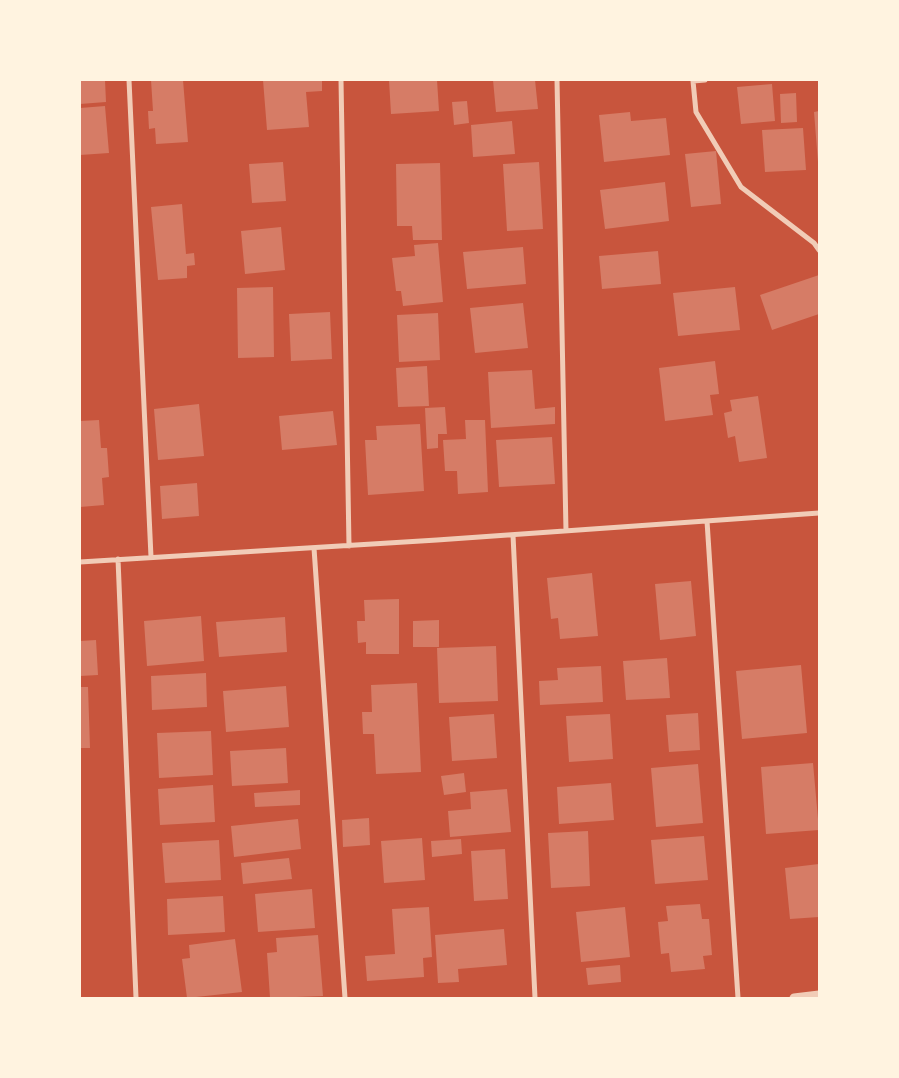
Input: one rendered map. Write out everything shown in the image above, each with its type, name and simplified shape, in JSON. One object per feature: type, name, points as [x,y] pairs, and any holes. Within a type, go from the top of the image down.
[{"type":"street","points":[[129,80],[151,558]]},
{"type":"street","points":[[341,80],[349,546]]},
{"type":"street","points":[[557,80],[566,531]]},
{"type":"street","points":[[705,80],[693,81],[696,112],[741,186],[817,244],[819,250]]},
{"type":"street","points":[[80,562],[819,514]]},
{"type":"street","points":[[707,521],[738,998]]},
{"type":"street","points":[[513,535],[535,998]]},
{"type":"street","points":[[314,548],[345,998]]},
{"type":"street","points":[[118,559],[136,998]]},
{"type":"street","points":[[794,998],[819,995]]},
{"type":"building","points":[[80,80],[105,80],[106,102],[80,104]]},
{"type":"building","points":[[151,80],[183,80],[188,142],[156,144],[155,128],[149,129],[148,111],[153,111]]},
{"type":"building","points":[[263,80],[322,80],[322,91],[306,92],[309,127],[267,130]]},
{"type":"building","points":[[389,80],[437,80],[439,111],[391,114]]},
{"type":"building","points":[[493,80],[535,80],[538,109],[496,112]]},
{"type":"building","points":[[772,84],[775,121],[741,124],[737,87]]},
{"type":"building","points":[[796,93],[797,122],[781,123],[780,94]]},
{"type":"building","points":[[467,101],[469,123],[454,125],[452,102]]},
{"type":"building","points":[[105,106],[109,153],[80,155],[80,108]]},
{"type":"building","points":[[819,111],[819,162],[818,162],[814,112]]},
{"type":"building","points":[[630,112],[631,121],[666,118],[670,155],[604,162],[599,115]]},
{"type":"building","points":[[512,121],[515,154],[473,157],[471,125]]},
{"type":"building","points":[[803,128],[806,170],[765,172],[762,130]]},
{"type":"building","points":[[716,151],[721,204],[691,207],[685,154]]},
{"type":"building","points":[[283,162],[286,201],[252,203],[249,164]]},
{"type":"building","points":[[539,162],[543,229],[507,231],[503,164]]},
{"type":"building","points":[[440,163],[442,240],[413,240],[412,226],[397,226],[396,164]]},
{"type":"building","points":[[665,182],[669,221],[605,229],[600,190]]},
{"type":"building","points":[[182,204],[186,254],[194,253],[195,265],[187,266],[187,278],[158,280],[151,207]]},
{"type":"building","points":[[281,227],[285,270],[245,274],[241,231]]},
{"type":"building","points":[[438,243],[443,302],[403,306],[401,291],[396,291],[392,258],[415,256],[414,245]]},
{"type":"building","points":[[523,247],[526,284],[467,289],[463,252]]},
{"type":"building","points":[[658,251],[661,284],[602,289],[599,256]]},
{"type":"building","points":[[819,275],[819,314],[772,330],[760,295]]},
{"type":"building","points":[[273,287],[274,357],[238,358],[237,288]]},
{"type":"building","points":[[735,287],[740,330],[678,336],[673,293]]},
{"type":"building","points":[[523,303],[528,348],[475,353],[470,308]]},
{"type":"building","points":[[330,312],[332,359],[291,361],[289,314]]},
{"type":"building","points":[[438,313],[440,360],[399,362],[397,315]]},
{"type":"building","points":[[715,361],[719,394],[710,395],[713,415],[665,421],[659,368]]},
{"type":"building","points":[[427,366],[429,406],[398,407],[396,368]]},
{"type":"building","points":[[532,370],[535,409],[555,407],[555,424],[491,428],[488,372]]},
{"type":"building","points":[[758,396],[767,458],[739,462],[735,436],[728,438],[724,413],[732,411],[730,400]]},
{"type":"building","points":[[199,404],[204,456],[158,460],[154,409]]},
{"type":"building","points":[[445,407],[447,434],[438,434],[438,448],[427,449],[425,408]]},
{"type":"building","points":[[333,411],[337,445],[282,450],[279,416]]},
{"type":"building","points":[[99,420],[101,448],[107,448],[109,477],[102,478],[104,505],[80,507],[80,421]]},
{"type":"building","points":[[465,420],[485,420],[488,492],[458,494],[457,471],[445,471],[443,440],[466,439]]},
{"type":"building","points":[[420,424],[424,491],[368,495],[365,440],[377,440],[376,426]]},
{"type":"building","points":[[552,437],[555,484],[499,487],[496,440]]},
{"type":"building","points":[[197,483],[199,516],[162,519],[160,486]]},
{"type":"building","points":[[592,573],[598,636],[560,639],[558,618],[551,619],[547,578]]},
{"type":"building","points":[[691,581],[696,636],[660,640],[655,584]]},
{"type":"building","points":[[399,599],[399,654],[366,654],[366,642],[358,643],[357,621],[365,621],[364,600]]},
{"type":"building","points":[[201,616],[204,661],[147,666],[144,621]]},
{"type":"building","points":[[285,617],[287,652],[219,657],[216,622]]},
{"type":"building","points":[[439,620],[439,647],[413,647],[413,621]]},
{"type":"building","points":[[96,640],[98,675],[80,676],[80,641]]},
{"type":"building","points":[[496,646],[498,701],[439,703],[437,648]]},
{"type":"building","points":[[667,658],[670,698],[626,700],[623,661]]},
{"type":"building","points":[[801,665],[807,733],[742,739],[736,671]]},
{"type":"building","points":[[601,666],[603,702],[540,705],[539,681],[558,680],[557,668]]},
{"type":"building","points":[[206,673],[207,707],[152,710],[151,676]]},
{"type":"building","points":[[417,683],[421,772],[376,774],[374,734],[363,734],[362,712],[372,712],[371,685]]},
{"type":"building","points":[[286,686],[289,727],[226,732],[223,691]]},
{"type":"building","points":[[80,687],[88,687],[90,748],[80,748]]},
{"type":"building","points":[[698,713],[700,750],[669,752],[666,715]]},
{"type":"building","points":[[494,714],[497,758],[452,761],[449,717]]},
{"type":"building","points":[[610,714],[613,759],[569,762],[566,716]]},
{"type":"building","points":[[211,731],[213,775],[159,778],[157,733]]},
{"type":"building","points":[[286,748],[288,783],[232,786],[230,751]]},
{"type":"building","points":[[813,763],[819,830],[766,834],[761,767]]},
{"type":"building","points":[[698,764],[703,823],[656,827],[651,768]]},
{"type":"building","points":[[464,773],[466,792],[444,795],[441,776]]},
{"type":"building","points":[[611,783],[614,820],[559,824],[557,787]]},
{"type":"building","points":[[213,785],[215,822],[160,825],[158,789]]},
{"type":"building","points":[[507,789],[511,832],[450,837],[448,811],[471,809],[470,792]]},
{"type":"building","points":[[300,790],[300,805],[255,807],[254,793]]},
{"type":"building","points":[[369,818],[370,845],[343,847],[342,820]]},
{"type":"building","points":[[298,819],[301,849],[234,857],[231,826]]},
{"type":"building","points":[[588,831],[590,886],[551,888],[548,833]]},
{"type":"building","points":[[704,836],[708,880],[655,884],[651,840]]},
{"type":"building","points":[[422,838],[425,880],[384,883],[381,841]]},
{"type":"building","points":[[461,839],[462,854],[432,857],[431,841]]},
{"type":"building","points":[[219,840],[221,880],[165,883],[162,843]]},
{"type":"building","points":[[505,849],[508,899],[474,901],[471,851]]},
{"type":"building","points":[[289,858],[292,879],[243,884],[241,863]]},
{"type":"building","points":[[819,864],[819,917],[790,919],[785,868]]},
{"type":"building","points":[[312,889],[315,928],[258,932],[255,894]]},
{"type":"building","points":[[223,896],[225,932],[168,935],[167,899]]},
{"type":"building","points":[[700,904],[702,919],[709,919],[712,955],[703,956],[705,969],[671,972],[669,953],[661,954],[658,922],[668,921],[666,906]]},
{"type":"building","points":[[429,907],[432,957],[423,958],[424,977],[367,981],[365,956],[395,954],[392,909]]},
{"type":"building","points":[[625,907],[630,957],[581,962],[576,912]]},
{"type":"building","points":[[504,929],[507,965],[458,969],[459,982],[438,983],[435,935]]},
{"type":"building","points":[[318,935],[323,996],[270,998],[267,953],[277,952],[276,938]]},
{"type":"building","points":[[235,939],[242,992],[187,998],[182,959],[190,958],[189,945]]},
{"type":"building","points":[[620,965],[621,982],[588,985],[586,968]]}]
